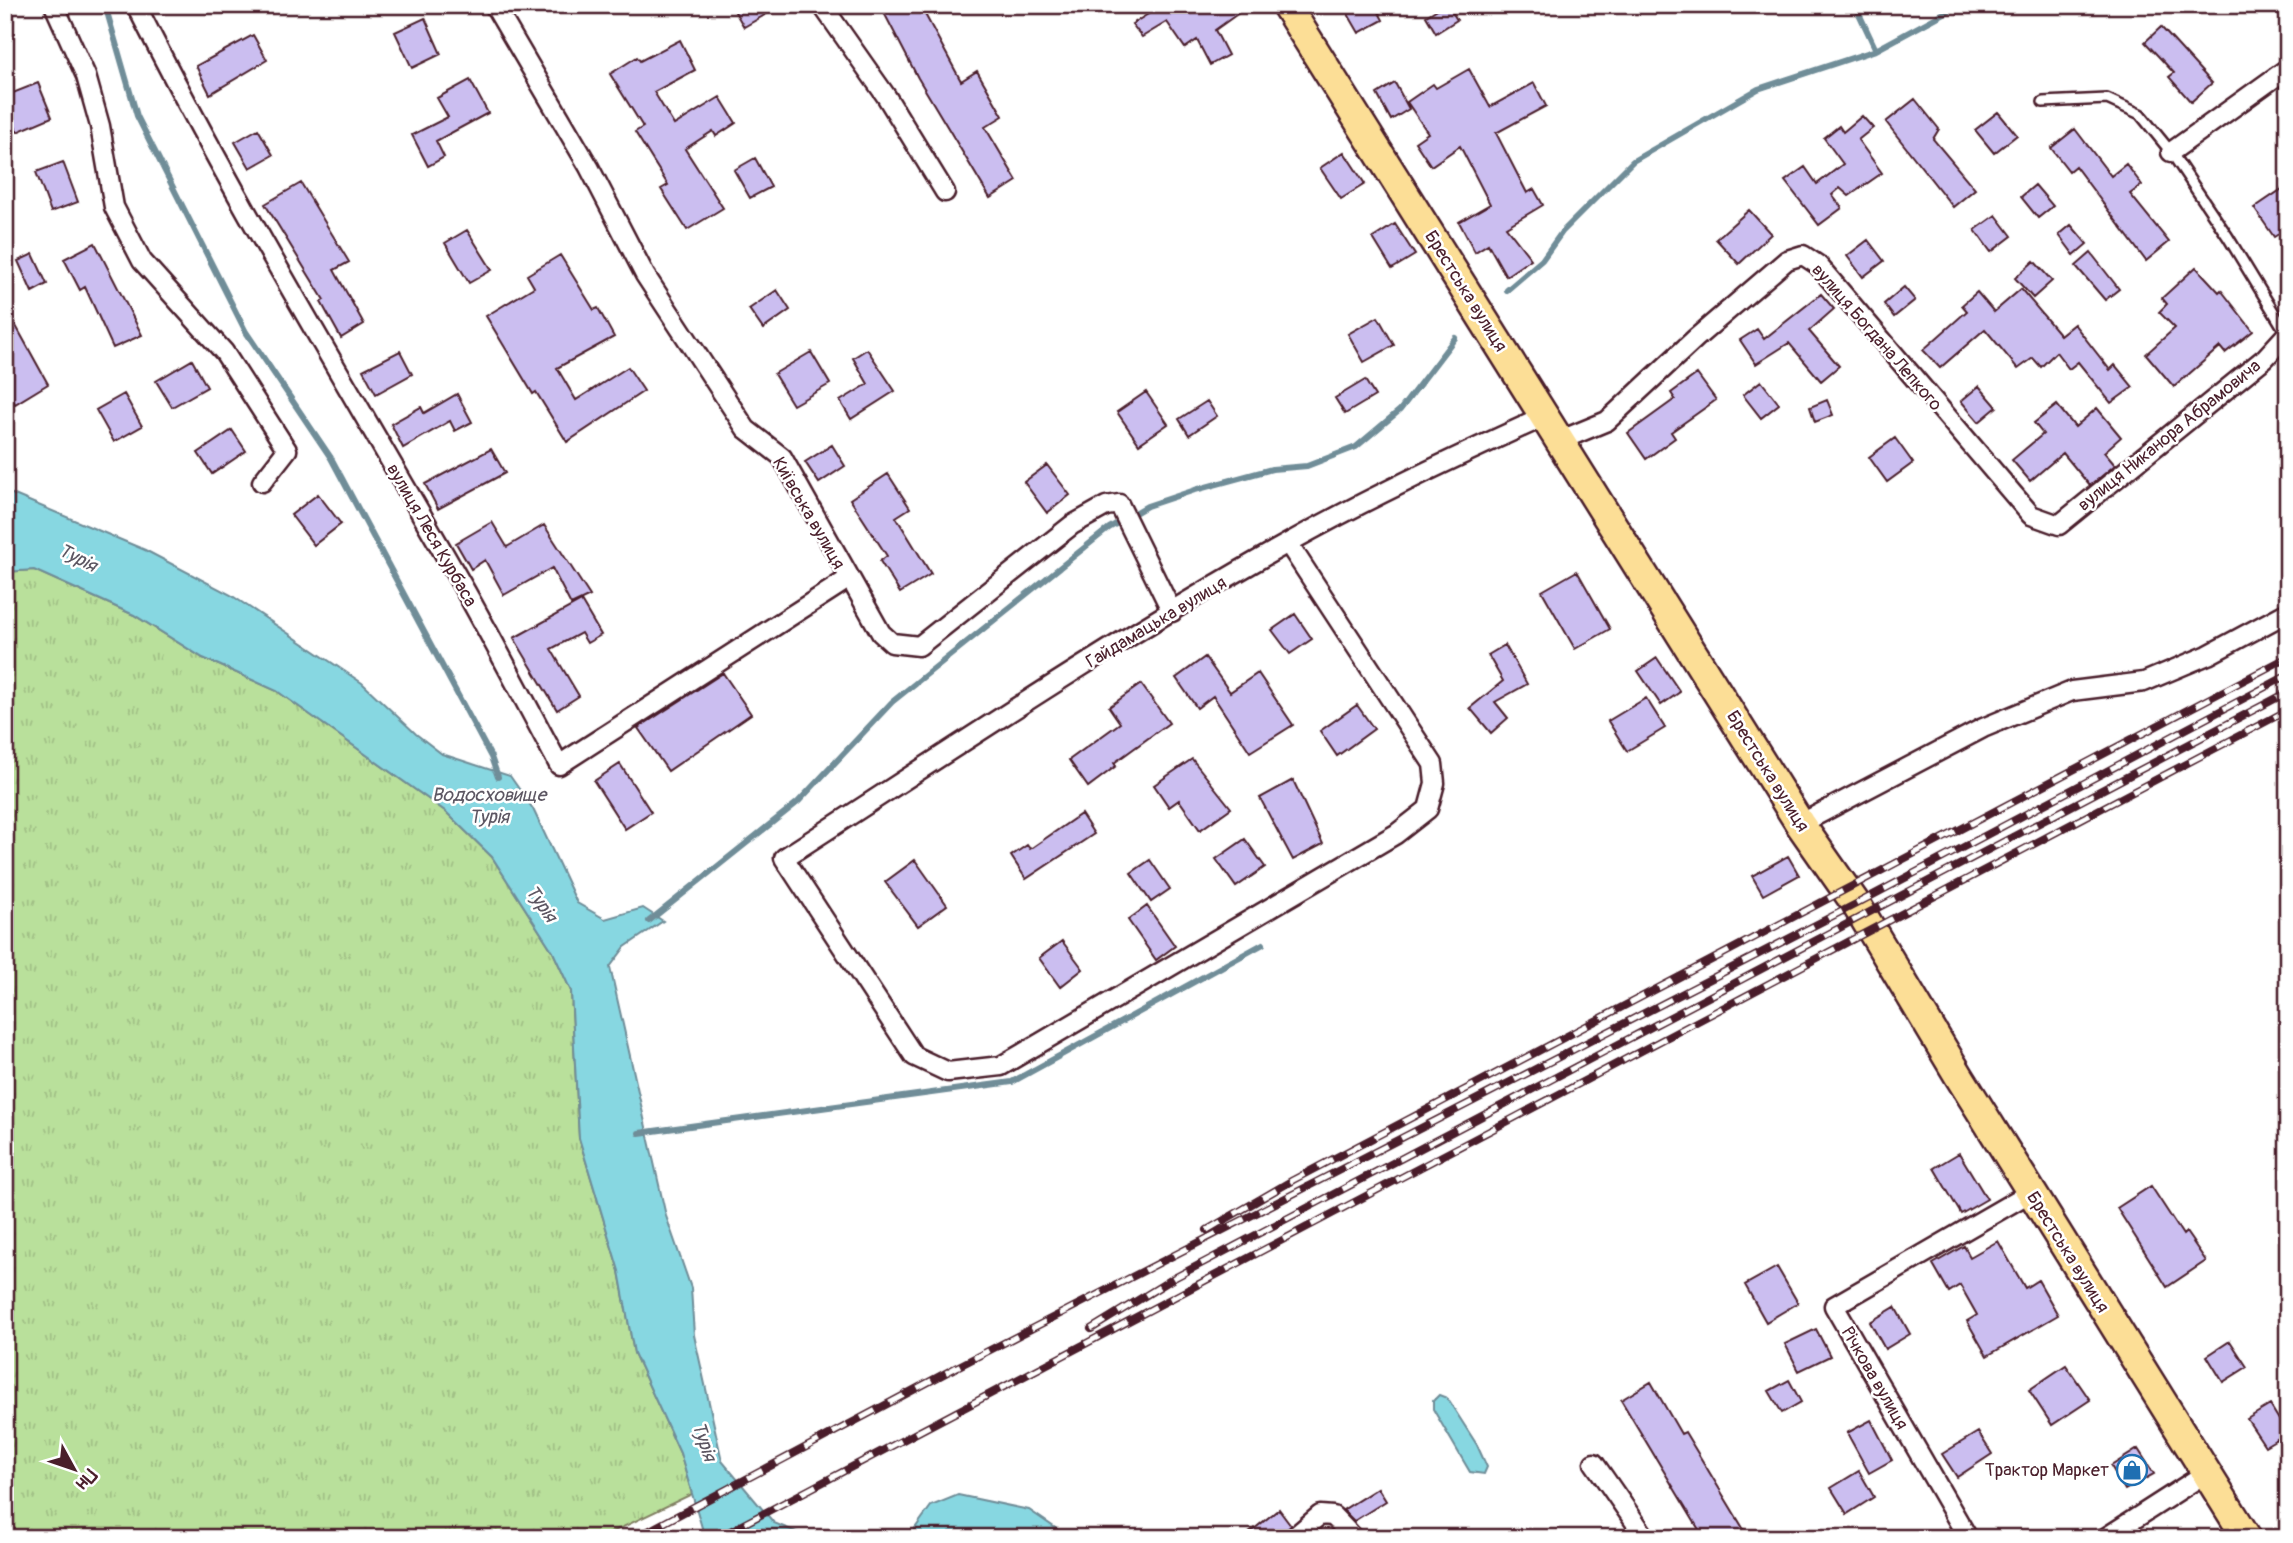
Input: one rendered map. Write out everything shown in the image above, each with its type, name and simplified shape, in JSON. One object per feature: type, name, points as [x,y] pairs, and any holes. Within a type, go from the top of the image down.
[{"type":"main road","name":"Брестська вулиця","points":[[1286,5],[1800,824],[1856,904],[2031,1192],[2247,1538]]},
{"type":"street","points":[[54,5],[86,76],[100,126],[114,207],[142,261],[224,352],[287,450],[262,482]]},
{"type":"street","name":"вулиця Леся Курбаса","points":[[136,5],[201,131],[326,355],[467,594],[559,765],[848,579]]},
{"type":"street","name":"Київська вулиця","points":[[494,5],[589,167],[645,275],[746,429],[782,457],[848,579],[886,638],[905,647],[919,646],[1072,525],[1106,506],[1121,505],[1172,612]]},
{"type":"street","points":[[822,5],[886,96],[944,192]]},
{"type":"street","points":[[2171,152],[2288,68]]},
{"type":"street","name":"вулиця Богдана Лепкого","points":[[1561,440],[1607,421],[1787,260],[1803,255],[1818,265],[2023,507],[2031,515],[2045,522]]},
{"type":"street","name":"вулиця Никанора Абрамовича","points":[[2045,522],[2059,524],[2069,517],[2264,358],[2287,334]]},
{"type":"street","name":"Гайдамацька вулиця","points":[[1288,543],[1433,764],[1435,783],[1428,809],[1396,834],[1001,1066],[948,1072],[914,1056],[784,858],[1172,612],[1288,543],[1430,468],[1546,416]]},
{"type":"street","points":[[1800,824],[1983,728],[2072,691],[2106,689],[2144,682],[2208,655],[2288,612]]},
{"type":"street","name":"Річкова вулиця","points":[[1968,1538],[1834,1306],[2031,1192]]},
{"type":"street","points":[[1594,1463],[1646,1538]]},
{"type":"street","points":[[2105,1538],[2206,1473]]},
{"type":"street","points":[[1293,1538],[1320,1515],[1333,1516],[1354,1538]]},
{"type":"lane","points":[[2043,102],[2107,99],[2140,114],[2171,152],[2228,237],[2287,334]]},
{"type":"green space","points":[[34,570],[134,615],[203,658],[277,691],[445,811],[492,857],[553,952],[571,991],[579,1138],[619,1271],[634,1353],[680,1453],[692,1494],[600,1538],[5,1538],[5,572]]},
{"type":"water","name":"Водосховище Турія","points":[[5,491],[145,550],[231,595],[362,683],[416,734],[442,754],[510,776],[533,809],[577,903],[605,919],[643,908],[663,921],[625,947],[610,967],[666,1216],[691,1288],[694,1335],[722,1461],[774,1523],[811,1538],[705,1538],[680,1453],[634,1353],[619,1271],[579,1138],[571,991],[553,952],[492,857],[445,811],[277,691],[203,658],[134,615],[34,570],[5,572]]},
{"type":"water","points":[[1439,1395],[1447,1398],[1477,1445],[1487,1467],[1484,1474],[1470,1472],[1433,1409],[1433,1401]]},
{"type":"water","points":[[958,1495],[1029,1510],[1070,1538],[908,1538],[931,1506]]},
{"type":"building","points":[[731,5],[782,5],[744,27]]},
{"type":"building","points":[[880,5],[920,5],[961,81],[977,71],[1003,116],[985,127],[1017,181],[990,198],[918,78]]},
{"type":"building","points":[[1156,5],[1250,5],[1215,30],[1228,55],[1210,65],[1197,40],[1185,48],[1167,22],[1142,37],[1132,24],[1158,8]]},
{"type":"building","points":[[1365,5],[1375,5],[1383,20],[1359,33],[1348,14]]},
{"type":"building","points":[[1448,5],[1457,20],[1436,33],[1426,16]]},
{"type":"building","points":[[425,18],[441,54],[412,68],[395,32]]},
{"type":"building","points":[[2161,27],[2212,83],[2191,102],[2169,77],[2174,73],[2145,42]]},
{"type":"building","points":[[253,35],[267,60],[210,94],[196,66]]},
{"type":"building","points":[[680,40],[695,70],[654,92],[674,125],[720,97],[736,123],[716,136],[713,131],[685,149],[723,208],[687,230],[661,189],[668,185],[635,132],[643,127],[610,74],[637,57],[640,61]]},
{"type":"building","points":[[1469,69],[1490,107],[1534,83],[1546,106],[1496,133],[1527,193],[1534,189],[1543,205],[1506,227],[1531,259],[1506,276],[1488,244],[1475,252],[1459,222],[1490,204],[1460,146],[1431,166],[1415,142],[1428,133],[1407,102],[1433,84],[1436,88]]},
{"type":"building","points":[[470,80],[488,113],[436,141],[444,157],[428,166],[412,135],[448,117],[437,98]]},
{"type":"building","points":[[38,83],[52,117],[17,132],[5,96]]},
{"type":"building","points":[[1395,83],[1409,109],[1391,120],[1377,94]]},
{"type":"building","points":[[1915,99],[1939,129],[1933,139],[1975,189],[1953,207],[1886,122]]},
{"type":"building","points":[[1998,112],[2017,135],[1994,153],[1975,130]]},
{"type":"building","points":[[1862,116],[1873,128],[1858,140],[1882,173],[1849,196],[1840,188],[1832,195],[1842,208],[1819,225],[1785,181],[1805,167],[1817,184],[1843,164],[1824,138],[1839,126],[1843,132]]},
{"type":"building","points":[[258,129],[273,155],[250,168],[235,142]]},
{"type":"building","points":[[2075,129],[2111,176],[2126,164],[2142,185],[2130,194],[2169,242],[2146,261],[2075,166],[2069,171],[2051,148]]},
{"type":"building","points":[[1344,152],[1365,184],[1341,199],[1320,168]]},
{"type":"building","points":[[755,158],[771,187],[750,198],[734,170]]},
{"type":"building","points":[[63,162],[78,202],[51,212],[36,172]]},
{"type":"building","points":[[301,183],[349,262],[334,270],[364,324],[341,338],[321,302],[324,300],[265,204]]},
{"type":"building","points":[[2035,185],[2053,206],[2038,218],[2021,197]]},
{"type":"building","points":[[2288,185],[2288,228],[2274,237],[2254,208]]},
{"type":"building","points":[[1749,210],[1771,234],[1739,264],[1716,239]]},
{"type":"building","points":[[1996,215],[2012,236],[1991,252],[1975,230]]},
{"type":"building","points":[[1395,224],[1415,255],[1392,269],[1373,238]]},
{"type":"building","points":[[2071,225],[2087,244],[2074,255],[2059,235]]},
{"type":"building","points":[[467,230],[492,270],[469,283],[445,243]]},
{"type":"building","points":[[1868,240],[1884,261],[1863,277],[1847,256]]},
{"type":"building","points":[[95,243],[142,335],[113,348],[85,287],[80,290],[64,259]]},
{"type":"building","points":[[2091,253],[2119,289],[2105,300],[2076,266]]},
{"type":"building","points":[[33,254],[47,284],[32,292],[18,261]]},
{"type":"building","points":[[560,255],[594,310],[598,308],[614,337],[557,368],[576,400],[628,367],[644,391],[567,442],[536,392],[533,394],[486,316],[534,287],[527,275]]},
{"type":"building","points":[[2034,261],[2052,281],[2033,298],[2015,278]]},
{"type":"building","points":[[2196,267],[2219,292],[2221,290],[2253,331],[2225,353],[2220,347],[2174,387],[2146,354],[2175,328],[2159,312],[2167,304],[2162,298]]},
{"type":"building","points":[[1904,287],[1915,300],[1894,317],[1884,304]]},
{"type":"building","points":[[2021,289],[2060,335],[2074,324],[2110,370],[2115,365],[2133,387],[2111,403],[2078,362],[2069,369],[2056,352],[2041,367],[2033,358],[2018,369],[1985,329],[1940,368],[1923,350],[1967,311],[1962,305],[1977,292],[1994,312]]},
{"type":"building","points":[[777,290],[790,310],[763,329],[749,309]]},
{"type":"building","points":[[1821,294],[1834,309],[1809,331],[1839,366],[1821,381],[1789,343],[1756,364],[1740,340],[1757,329],[1764,339]]},
{"type":"building","points":[[5,306],[48,384],[15,404],[5,386]]},
{"type":"building","points":[[1378,317],[1394,345],[1364,362],[1348,334]]},
{"type":"building","points":[[867,349],[895,391],[851,419],[840,401],[868,384],[853,358]]},
{"type":"building","points":[[400,351],[412,374],[376,394],[363,370]]},
{"type":"building","points":[[811,352],[830,384],[793,405],[774,374]]},
{"type":"building","points":[[192,360],[207,387],[172,407],[156,381]]},
{"type":"building","points":[[1697,374],[1716,400],[1671,432],[1675,438],[1646,459],[1628,433],[1675,399],[1671,393]]},
{"type":"building","points":[[1365,380],[1375,396],[1345,414],[1335,398]]},
{"type":"building","points":[[1761,381],[1779,404],[1761,418],[1743,395]]},
{"type":"building","points":[[1979,386],[1997,407],[1979,422],[1961,401]]},
{"type":"building","points":[[1146,392],[1168,424],[1139,444],[1117,412]]},
{"type":"building","points":[[124,394],[142,426],[114,442],[96,410]]},
{"type":"building","points":[[457,394],[472,422],[455,431],[450,421],[403,448],[391,424],[421,407],[424,413]]},
{"type":"building","points":[[1827,400],[1833,415],[1815,422],[1810,407]]},
{"type":"building","points":[[1207,401],[1217,416],[1189,435],[1179,419]]},
{"type":"building","points":[[2057,405],[2075,427],[2097,408],[2121,437],[2104,452],[2115,465],[2090,486],[2063,453],[2030,481],[2012,460],[2043,434],[2034,423]]},
{"type":"building","points":[[232,430],[246,451],[212,474],[198,453]]},
{"type":"building","points":[[1895,438],[1913,463],[1887,482],[1869,457]]},
{"type":"building","points":[[832,445],[845,466],[819,483],[805,462]]},
{"type":"building","points":[[491,449],[505,473],[438,509],[425,484]]},
{"type":"building","points":[[1047,465],[1070,495],[1047,513],[1024,482]]},
{"type":"building","points":[[888,474],[910,508],[896,517],[931,574],[900,593],[880,561],[887,556],[850,499]]},
{"type":"building","points":[[318,494],[341,524],[314,545],[291,515]]},
{"type":"building","points":[[492,522],[507,547],[544,525],[590,596],[571,605],[552,568],[504,595],[485,560],[471,569],[456,543]]},
{"type":"building","points":[[1577,571],[1610,629],[1575,649],[1542,591]]},
{"type":"building","points":[[581,601],[601,635],[587,643],[581,633],[551,649],[579,696],[557,710],[514,638]]},
{"type":"building","points":[[1295,614],[1312,639],[1290,654],[1272,630]]},
{"type":"building","points":[[1505,645],[1527,684],[1495,702],[1508,718],[1491,733],[1470,708],[1503,681],[1488,655]]},
{"type":"building","points":[[1205,657],[1230,692],[1258,673],[1293,725],[1250,752],[1213,696],[1197,708],[1176,678]]},
{"type":"building","points":[[1657,658],[1680,692],[1661,705],[1638,671]]},
{"type":"building","points":[[723,673],[751,714],[668,771],[638,728]]},
{"type":"building","points":[[1141,684],[1169,723],[1114,763],[1116,766],[1088,787],[1069,760],[1120,723],[1109,707]]},
{"type":"building","points":[[1646,698],[1665,728],[1627,751],[1608,721]]},
{"type":"building","points":[[1357,705],[1374,729],[1337,756],[1320,731]]},
{"type":"building","points":[[1192,759],[1231,808],[1200,830],[1179,800],[1169,807],[1154,785]]},
{"type":"building","points":[[620,764],[651,812],[625,829],[594,781]]},
{"type":"building","points":[[1293,780],[1323,844],[1293,860],[1260,798]]},
{"type":"building","points":[[1081,814],[1094,834],[1026,879],[1011,856],[1027,845],[1030,849]]},
{"type":"building","points":[[1245,839],[1265,867],[1236,887],[1216,859]]},
{"type":"building","points":[[1788,856],[1799,875],[1763,895],[1752,876]]},
{"type":"building","points":[[915,860],[947,905],[918,926],[885,882]]},
{"type":"building","points":[[1150,860],[1170,889],[1151,902],[1131,873]]},
{"type":"building","points":[[1147,906],[1175,946],[1156,960],[1128,920]]},
{"type":"building","points":[[1062,941],[1083,969],[1060,987],[1039,958]]},
{"type":"building","points":[[1959,1153],[1987,1199],[1961,1214],[1934,1168]]},
{"type":"building","points":[[2151,1186],[2183,1235],[2186,1232],[2206,1261],[2167,1287],[2117,1208]]},
{"type":"building","points":[[1998,1241],[2025,1288],[2038,1280],[2058,1315],[1987,1356],[1967,1321],[1977,1315],[1960,1285],[1949,1292],[1933,1264],[1964,1246],[1970,1257]]},
{"type":"building","points":[[1777,1267],[1798,1303],[1766,1322],[1745,1285]]},
{"type":"building","points":[[1895,1307],[1910,1334],[1885,1349],[1870,1322]]},
{"type":"building","points":[[1816,1329],[1830,1356],[1799,1371],[1785,1344]]},
{"type":"building","points":[[2230,1341],[2247,1367],[2223,1382],[2207,1356]]},
{"type":"building","points":[[2066,1365],[2090,1400],[2052,1425],[2029,1390]]},
{"type":"building","points":[[1789,1380],[1801,1402],[1782,1413],[1769,1391]]},
{"type":"building","points":[[1651,1382],[1681,1434],[1685,1432],[1749,1538],[1704,1538],[1621,1400]]},
{"type":"building","points":[[2270,1405],[2287,1433],[2265,1446],[2247,1419]]},
{"type":"building","points":[[1871,1420],[1892,1460],[1869,1473],[1847,1433]]},
{"type":"building","points":[[1978,1432],[1992,1454],[1957,1477],[1942,1454]]},
{"type":"building","name":"Трактор Маркет","points":[[2138,1449],[2154,1474],[2125,1490],[2111,1466]]},
{"type":"building","points":[[1859,1471],[1874,1497],[1847,1514],[1831,1488]]},
{"type":"building","points":[[1378,1488],[1386,1501],[1354,1521],[1343,1510]]},
{"type":"building","points":[[1279,1509],[1291,1525],[1282,1538],[1243,1538]]},
{"type":"waterway","points":[[105,5],[137,116],[246,332],[331,458],[491,757],[498,777]]},
{"type":"waterway","points":[[1855,5],[1876,50]]},
{"type":"waterway","points":[[1507,290],[1542,260],[1562,232],[1633,161],[1758,89],[1876,50],[1959,5]]},
{"type":"waterway","points":[[649,921],[798,802],[892,702],[1109,528],[1147,506],[1195,490],[1272,469],[1307,466],[1356,447],[1400,410],[1455,338]]},
{"type":"waterway","points":[[639,1133],[1012,1082],[1263,944]]},
{"type":"railway","points":[[1207,1230],[1293,1180],[2288,657]]},
{"type":"railway","points":[[635,1538],[955,1368],[1856,904],[2288,675]]},
{"type":"railway","points":[[1091,1329],[1174,1278],[2288,692]]},
{"type":"railway","points":[[717,1538],[2288,710]]},
{"type":"place","name":"Трактор Маркет","points":[[2132,1470]]},
{"type":"water label","name":"Турія","points":[[78,557]]},
{"type":"water label","name":"Турія","points":[[542,903]]},
{"type":"water label","name":"Турія","points":[[705,1441]]}]
